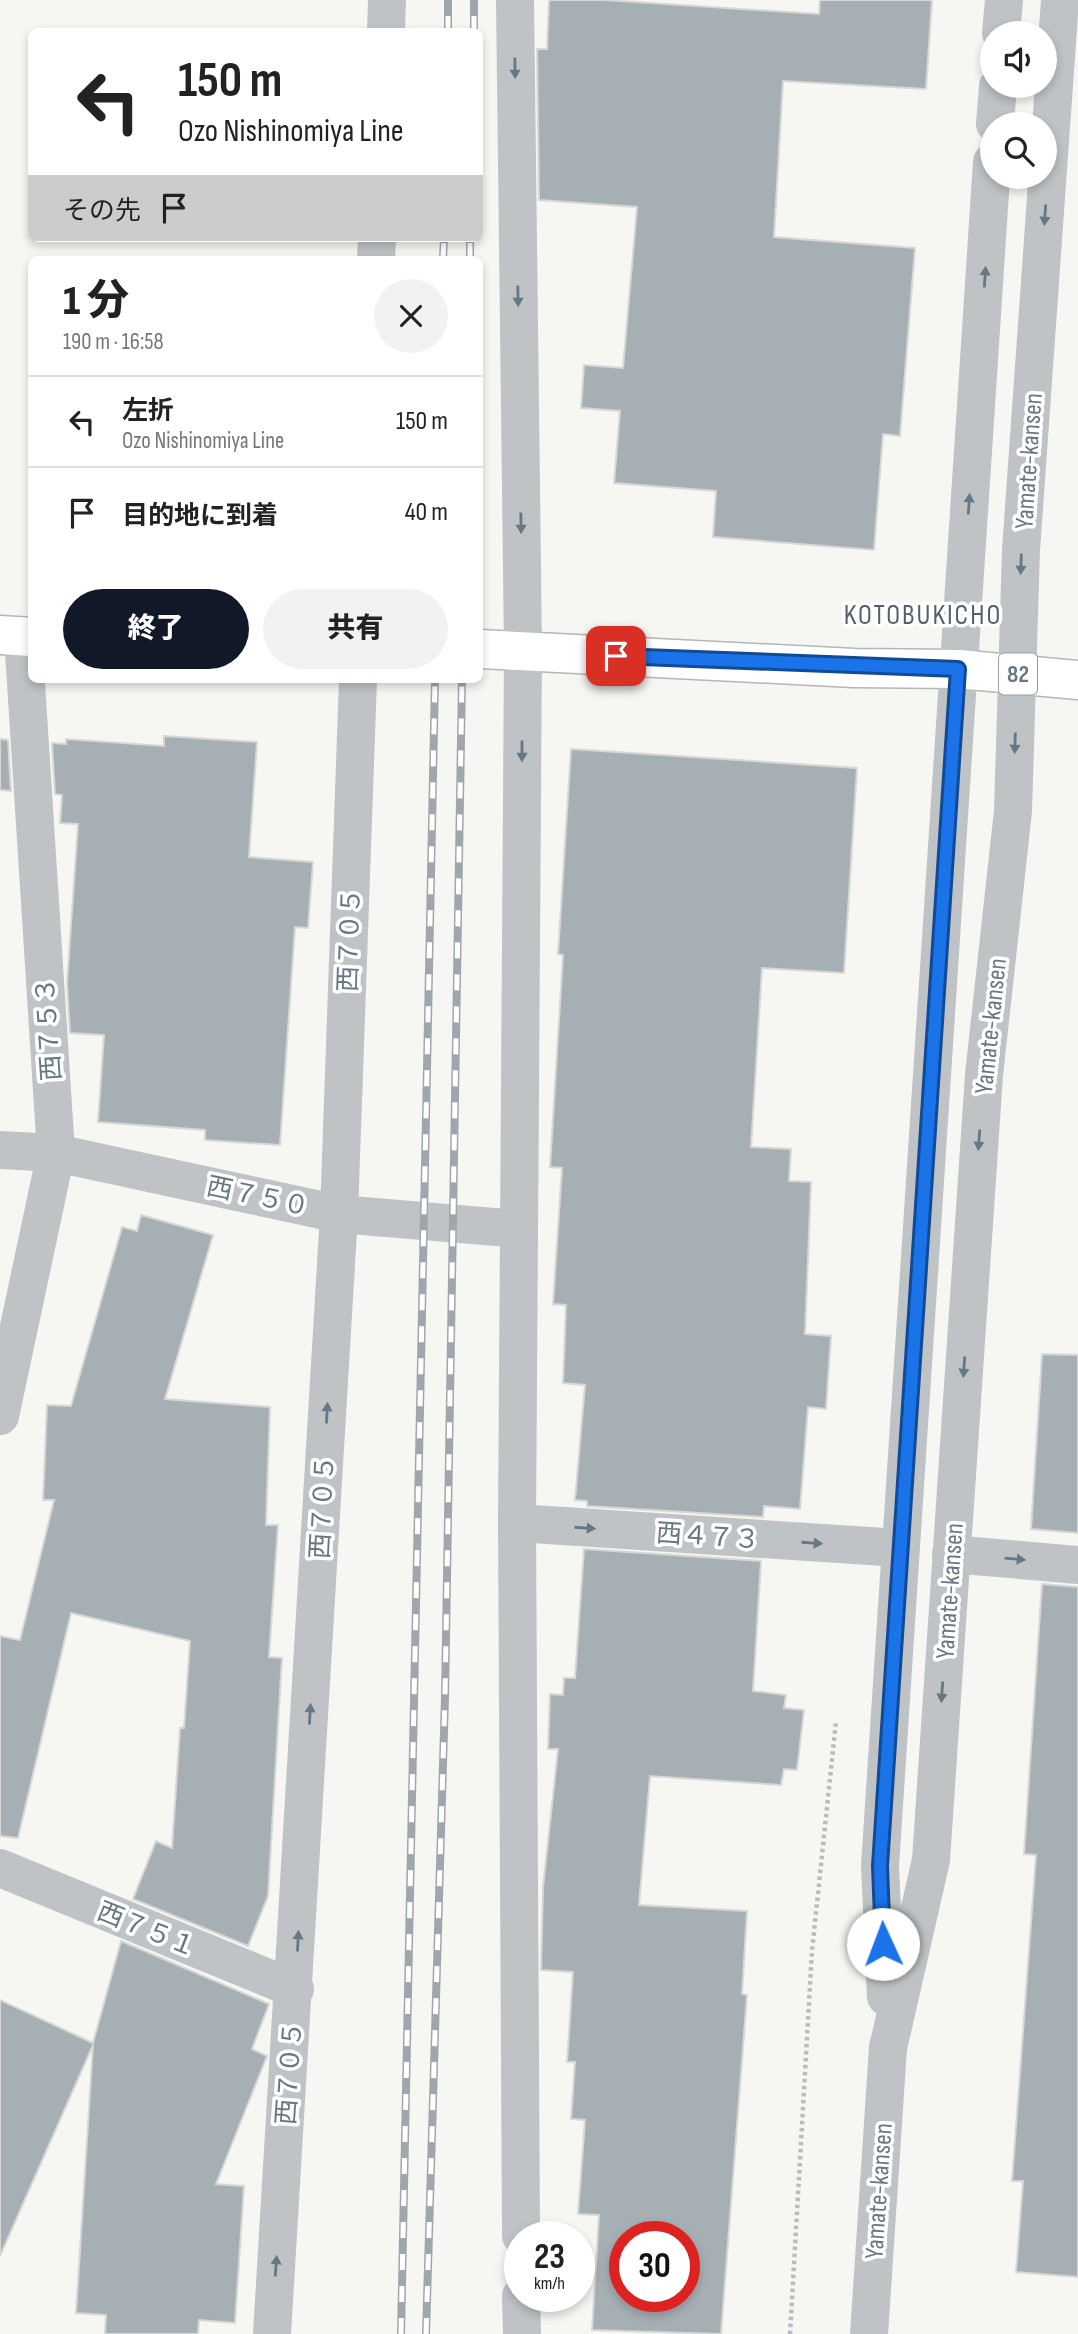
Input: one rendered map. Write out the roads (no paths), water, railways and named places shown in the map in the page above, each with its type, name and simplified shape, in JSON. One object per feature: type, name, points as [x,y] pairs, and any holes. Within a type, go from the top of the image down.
[{"type":"main road","name":"82","points":[[483,649],[854,668],[958,669],[1078,680]]},
{"type":"street","points":[[386,28],[387,0]]},
{"type":"street","points":[[515,0],[523,651],[517,1523],[521,2221]]},
{"type":"street","points":[[1002,21],[1004,0]]},
{"type":"street","name":"Yamate-kansen","points":[[888,2048],[931,1860],[984,1075],[1013,811],[1021,550],[1060,0]]},
{"type":"street","name":"Yamate-kansen","points":[[869,2334],[888,2048],[880,1866],[990,189]]},
{"type":"street","name":"西７５３","points":[[0,1416],[56,1153],[18,636]]},
{"type":"street","name":"西７０５","points":[[272,2334],[295,1989],[339,1214],[358,683]]},
{"type":"street","name":"西７５０","points":[[0,1150],[56,1153],[339,1214],[519,1228]]},
{"type":"street","name":"西４７３","points":[[517,1523],[900,1549]]},
{"type":"street","points":[[951,1554],[1078,1565]]},
{"type":"street","name":"西７５１","points":[[0,1868],[295,1989]]},
{"type":"street","points":[[522,2312],[522,2334]]},
{"type":"railway","points":[[448,0],[448,28]]},
{"type":"railway","points":[[474,0],[474,28]]},
{"type":"railway","points":[[443,256],[444,242]]},
{"type":"railway","points":[[470,242],[470,256]]},
{"type":"railway","points":[[401,2334],[435,683]]},
{"type":"railway","points":[[426,2334],[445,1697],[462,683]]},
{"type":"district","name":"KOTOBUKICHO","points":[[923,614]]}]
